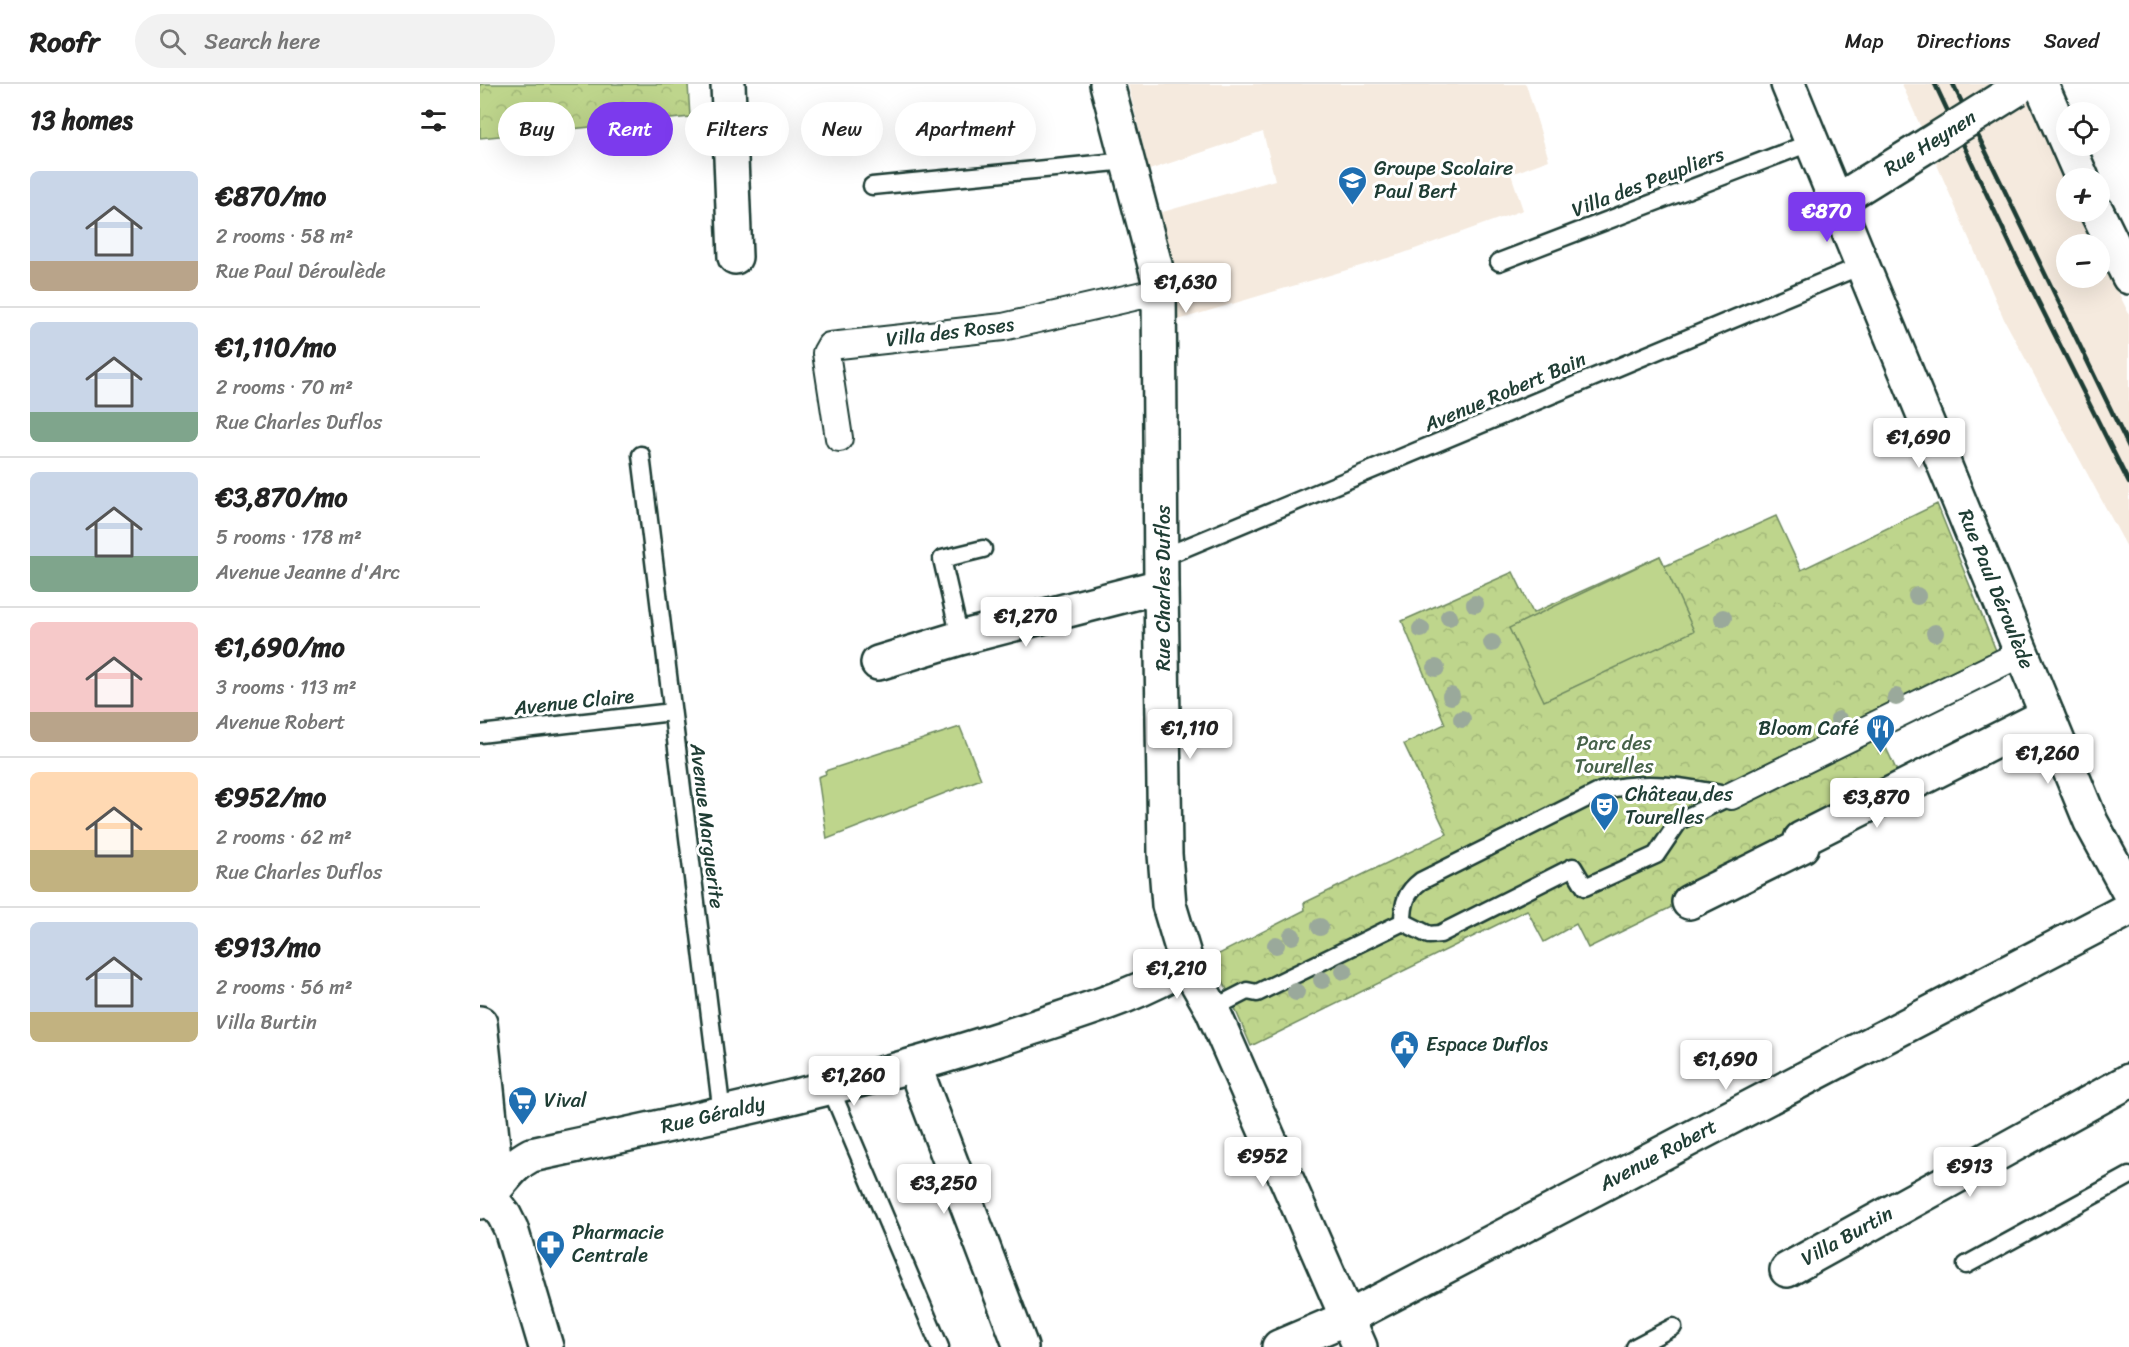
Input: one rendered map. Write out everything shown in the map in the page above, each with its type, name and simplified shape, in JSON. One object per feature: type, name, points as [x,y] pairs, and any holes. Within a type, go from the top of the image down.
[{"type":"street","points":[[728,84],[735,257]]},
{"type":"street","name":"Rue Charles Duflos","points":[[1107,84],[1158,275],[1160,291],[1165,854],[1169,905],[1187,965],[1212,1009],[1354,1332]]},
{"type":"street","name":"Rue Paul Déroulède","points":[[1788,84],[2091,822],[2129,892]]},
{"type":"street","points":[[2027,86],[2076,168]]},
{"type":"street","name":"Rue Heynen","points":[[1837,201],[2027,86]]},
{"type":"street","points":[[2103,222],[2126,262]]},
{"type":"street","name":"Villa des Roses","points":[[839,438],[826,353],[830,346],[1003,327],[1160,291]]},
{"type":"street","points":[[878,663],[1162,572]]},
{"type":"street","points":[[1731,796],[2022,653]]},
{"type":"street","points":[[1689,902],[1802,846],[1801,839],[2047,715]]},
{"type":"street","name":"Avenue Robert","points":[[1279,1347],[1354,1332],[2129,909]]},
{"type":"street","name":"Rue Géraldy","points":[[483,1205],[508,1170],[531,1155],[722,1114],[960,1053],[1138,992],[1187,965]]},
{"type":"street","points":[[480,1023],[493,1147],[483,1205],[511,1229],[546,1347]]},
{"type":"street","points":[[914,1065],[1021,1347]]},
{"type":"street","name":"Villa Burtin","points":[[1787,1270],[2129,1081]]},
{"type":"lane","name":"Villa des Peupliers","points":[[1499,262],[1812,142]]},
{"type":"lane","points":[[873,186],[1127,161]]},
{"type":"lane","name":"Avenue Robert Bain","points":[[1162,572],[1863,266]]},
{"type":"lane","name":"Avenue Marguerite","points":[[641,455],[654,543],[672,712],[722,1114]]},
{"type":"lane","points":[[960,638],[942,559],[983,549]]},
{"type":"lane","name":"Avenue Claire","points":[[480,734],[672,712]]},
{"type":"lane","points":[[1403,922],[1405,898],[1421,881],[1601,791],[1627,784],[1677,786],[1731,796]]},
{"type":"lane","points":[[1403,922],[1429,935],[1440,934],[1573,867],[1585,887],[1656,855],[1679,821],[1731,796]]},
{"type":"lane","points":[[1212,1009],[1247,991],[1257,993],[1403,922]]},
{"type":"lane","points":[[830,1087],[940,1347]]},
{"type":"lane","points":[[1966,1265],[2129,1176]]},
{"type":"lane","points":[[1635,1347],[1673,1327]]},
{"type":"shaded area","name":"Groupe Scolaire Paul Bert","points":[[1128,84],[1526,84],[1549,160],[1511,174],[1523,210],[1401,254],[1178,320],[1177,286],[1159,213],[1275,180],[1263,132],[1149,170]]},
{"type":"shaded area","points":[[1902,84],[2023,84],[2060,168],[2056,168],[2056,222],[2084,222],[2089,234],[2056,234],[2056,288],[2110,288],[2110,276],[2129,314],[2129,551],[2004,319]]},
{"type":"green space","points":[[480,84],[688,84],[689,102],[685,102],[685,118],[673,119],[673,102],[587,102],[587,127],[575,128],[575,102],[498,102],[498,136],[480,138]]},
{"type":"green space","name":"Parc des Tourelles","points":[[1937,504],[2005,673],[1880,735],[1902,782],[1798,845],[1588,948],[1576,924],[1544,942],[1527,910],[1251,1046],[1213,957],[1305,910],[1304,903],[1447,834],[1404,744],[1445,724],[1402,621],[1513,572],[1533,613],[1660,556],[1665,566],[1776,516],[1801,570]]},
{"type":"green space","points":[[1660,556],[1694,631],[1544,701],[1509,628]]},
{"type":"green space","points":[[960,727],[981,779],[827,839],[818,777],[826,774],[825,771]]},
{"type":"railway","points":[[1935,84],[2018,261],[2129,483]]},
{"type":"railway","points":[[1953,84],[2129,447]]},
{"type":"place","name":"Groupe Scolaire Paul Bert","points":[[1353,206]]},
{"type":"place","name":"Bloom Café","points":[[1880,754]]},
{"type":"place","name":"Château des Tourelles","points":[[1604,832]]},
{"type":"place","name":"Espace Duflos","points":[[1405,1070]]},
{"type":"place","name":"Vival","points":[[523,1126]]},
{"type":"place","name":"Pharmacie Centrale","points":[[551,1270]]}]
